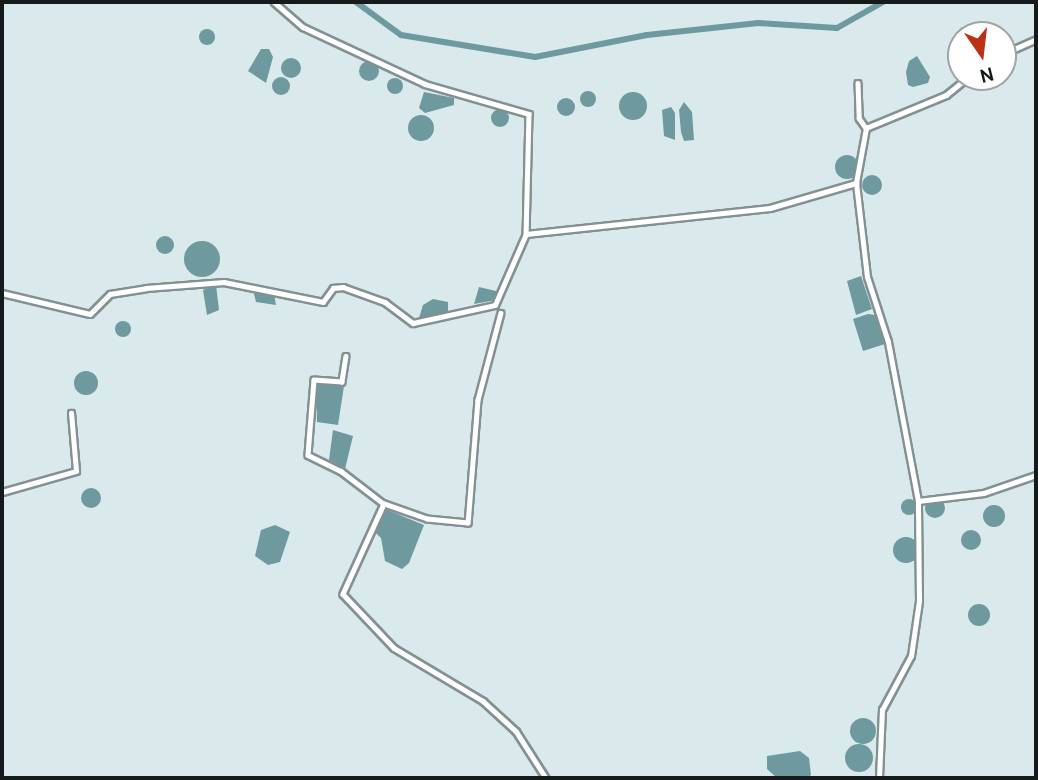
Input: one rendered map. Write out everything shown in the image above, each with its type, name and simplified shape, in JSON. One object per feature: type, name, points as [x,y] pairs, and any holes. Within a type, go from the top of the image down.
[{"type":"street","points":[[2,293],[90,314],[110,294],[146,288],[224,282],[323,302],[333,288],[343,287],[385,302],[413,323],[495,305],[526,234],[529,114],[425,84],[303,27],[274,2]]},
{"type":"street","points":[[1017,48],[1036,39]]},
{"type":"street","points":[[858,83],[859,118],[866,128],[856,183],[867,276],[888,342],[918,501],[919,601],[913,645],[882,710],[879,778]]},
{"type":"street","points":[[866,128],[951,91]]},
{"type":"street","points":[[526,234],[779,206],[856,183]]},
{"type":"street","points":[[346,356],[342,382],[314,380],[308,455],[341,471],[384,504],[427,519],[468,523],[478,400],[501,313]]},
{"type":"street","points":[[2,492],[76,471],[71,413]]},
{"type":"street","points":[[918,501],[984,493],[1036,475]]},
{"type":"street","points":[[384,504],[343,594],[394,648],[483,701],[516,732],[547,778]]},
{"type":"water","points":[[207,29],[215,37],[207,45],[199,37]]},
{"type":"water","points":[[261,49],[269,49],[273,57],[266,83],[248,71]]},
{"type":"water","points":[[917,56],[930,77],[928,83],[913,87],[908,85],[906,72],[909,61]]},
{"type":"water","points":[[287,58],[295,58],[301,68],[295,78],[287,78],[281,72],[281,64]]},
{"type":"water","points":[[369,61],[376,64],[379,71],[376,78],[369,81],[362,78],[359,71],[362,64]]},
{"type":"water","points":[[281,77],[287,80],[290,86],[287,92],[281,95],[275,92],[272,86],[275,80]]},
{"type":"water","points":[[395,78],[403,86],[395,94],[387,86]]},
{"type":"water","points":[[588,91],[594,93],[594,105],[588,107],[582,105],[580,99],[582,93]]},
{"type":"water","points":[[424,92],[454,98],[454,105],[425,113],[419,108]]},
{"type":"water","points":[[633,92],[643,96],[647,106],[643,116],[633,120],[623,116],[619,106],[623,96]]},
{"type":"water","points":[[566,98],[572,101],[575,107],[572,113],[566,116],[560,113],[557,107],[560,101]]},
{"type":"water","points":[[684,102],[692,112],[694,140],[684,141],[681,132],[679,110]]},
{"type":"water","points":[[671,107],[675,113],[675,140],[664,136],[662,110]]},
{"type":"water","points":[[496,109],[504,109],[509,118],[507,125],[496,127],[491,122],[491,114]]},
{"type":"water","points":[[421,115],[430,119],[434,128],[430,137],[421,141],[412,137],[408,128],[412,119]]},
{"type":"water","points":[[847,155],[856,158],[859,167],[856,176],[847,179],[838,176],[835,167],[838,158]]},
{"type":"water","points":[[872,175],[879,178],[882,185],[879,192],[872,195],[865,192],[862,185],[865,178]]},
{"type":"water","points":[[165,236],[171,239],[174,245],[171,251],[165,254],[159,251],[156,245],[159,239]]},
{"type":"water","points":[[202,241],[215,246],[220,259],[215,272],[202,277],[189,272],[184,259],[189,246]]},
{"type":"water","points":[[861,276],[872,309],[856,315],[847,281]]},
{"type":"water","points":[[216,285],[219,310],[207,315],[203,290]]},
{"type":"water","points":[[479,287],[496,291],[496,300],[474,304]]},
{"type":"water","points":[[253,290],[274,294],[276,305],[256,302]]},
{"type":"water","points":[[433,299],[448,302],[448,312],[419,318],[423,305]]},
{"type":"water","points":[[868,314],[875,315],[885,344],[863,351],[853,319]]},
{"type":"water","points":[[120,321],[126,321],[131,329],[129,335],[120,337],[115,332],[115,326]]},
{"type":"water","points":[[86,371],[97,378],[98,383],[91,394],[86,395],[75,388],[74,383],[81,372]]},
{"type":"water","points":[[316,381],[344,386],[338,425],[317,422]]},
{"type":"water","points":[[333,430],[353,436],[345,469],[329,460]]},
{"type":"water","points":[[87,488],[95,488],[101,498],[95,508],[87,508],[81,502],[81,494]]},
{"type":"water","points":[[931,498],[939,498],[945,508],[939,518],[931,518],[925,512],[925,504]]},
{"type":"water","points":[[909,499],[915,501],[915,513],[909,515],[903,513],[901,507],[903,501]]},
{"type":"water","points":[[994,505],[1002,508],[1005,516],[1002,524],[994,527],[986,524],[983,516],[986,508]]},
{"type":"water","points":[[385,509],[424,525],[409,563],[402,569],[385,561],[381,538],[374,531]]},
{"type":"water","points":[[275,525],[290,532],[280,562],[268,565],[255,556],[261,530]]},
{"type":"water","points":[[967,530],[975,530],[981,540],[975,550],[967,550],[961,544],[961,536]]},
{"type":"water","points":[[906,537],[915,541],[919,550],[915,559],[906,563],[897,559],[893,550],[897,541]]},
{"type":"water","points":[[979,604],[987,607],[990,615],[987,623],[979,626],[971,623],[968,615],[971,607]]},
{"type":"water","points":[[863,718],[872,722],[876,731],[872,740],[863,744],[854,740],[850,731],[854,722]]},
{"type":"water","points":[[859,744],[869,748],[873,758],[869,768],[859,772],[849,768],[845,758],[849,748]]},
{"type":"water","points":[[800,751],[809,758],[811,775],[807,778],[777,778],[767,769],[767,756]]},
{"type":"waterway","points":[[356,2],[401,35],[535,57],[647,35],[758,23],[837,28],[883,2]]}]
